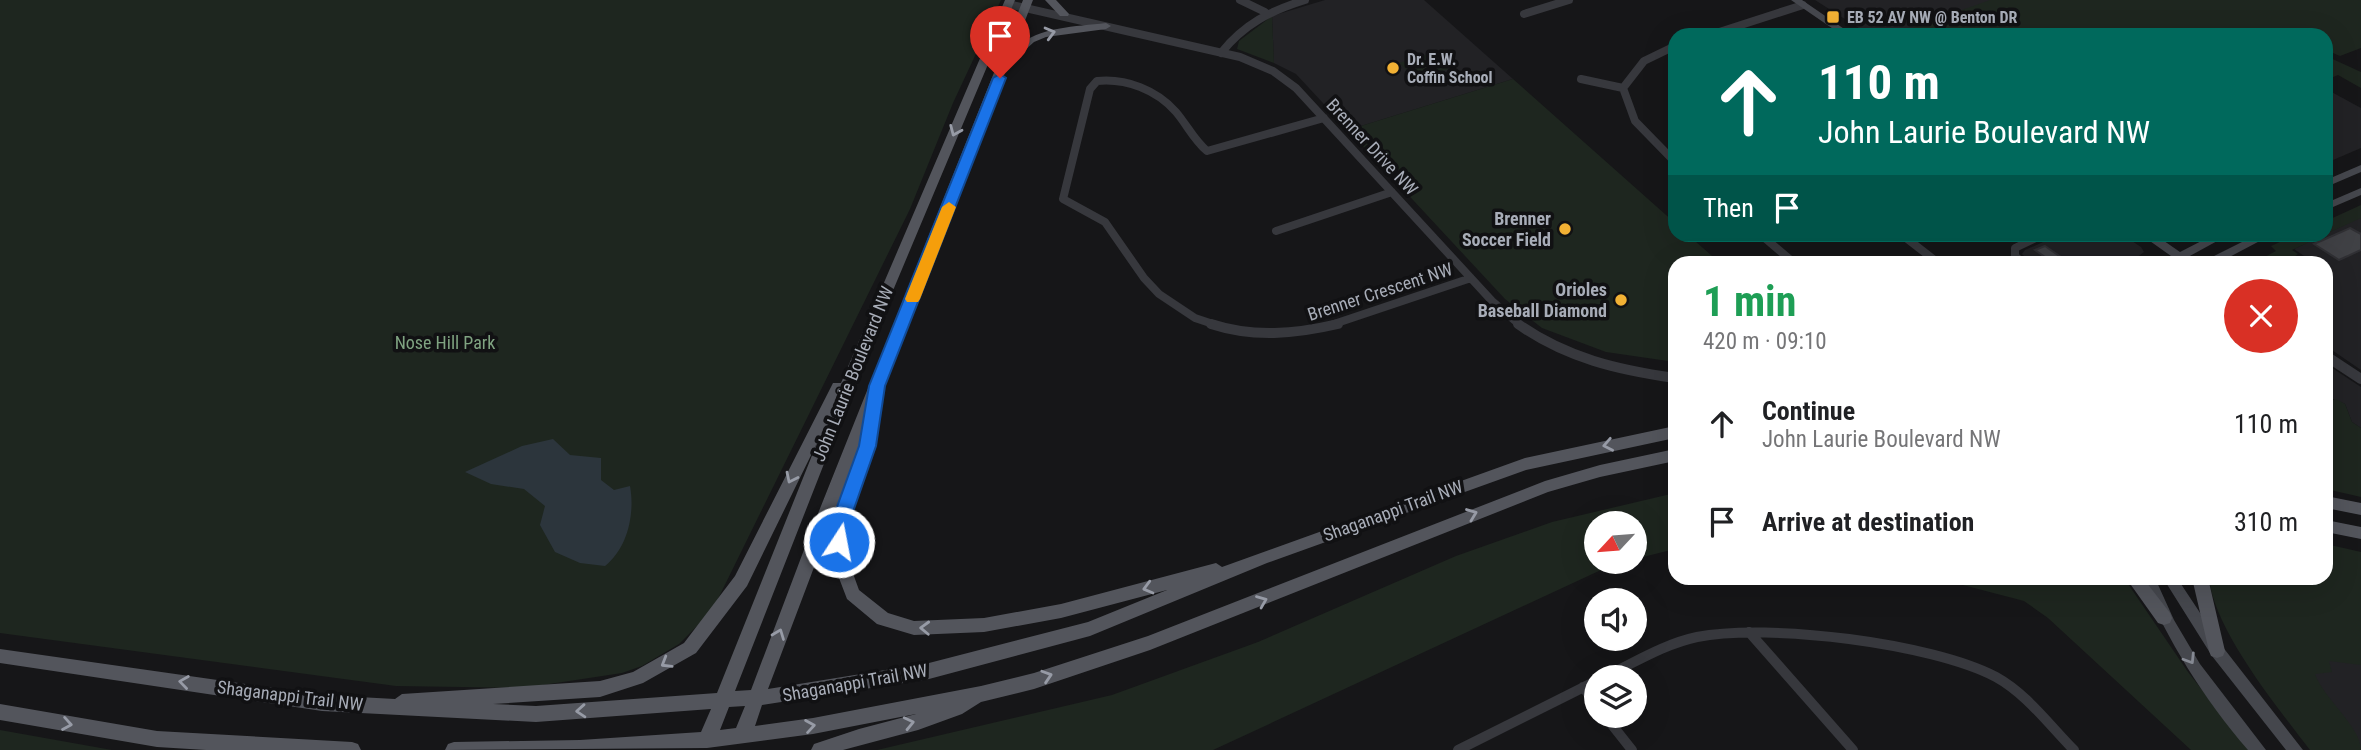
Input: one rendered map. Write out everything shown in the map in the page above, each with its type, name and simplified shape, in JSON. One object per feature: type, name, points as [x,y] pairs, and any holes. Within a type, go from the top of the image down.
[{"type":"main road","points":[[1050,0],[1064,15]]},
{"type":"main road","name":"John Laurie Boulevard NW","points":[[704,745],[869,331],[1009,2]]},
{"type":"main road","name":"John Laurie Boulevard NW","points":[[739,743],[1027,3]]},
{"type":"main road","points":[[1005,62],[1015,56],[1030,40],[1044,34],[1105,26]]},
{"type":"main road","points":[[373,706],[419,699],[600,689],[637,678],[690,648],[741,581],[810,440],[869,331]]},
{"type":"main road","points":[[877,386],[867,446],[839,526],[839,557],[853,594],[883,619],[914,628],[984,625],[1061,611],[1261,558]]},
{"type":"main road","name":"Shaganappi Trail NW","points":[[0,656],[322,703],[373,706],[536,714],[755,698],[929,671],[1090,629],[1261,558],[1525,464],[1668,433]]},
{"type":"main road","name":"Shaganappi Trail NW","points":[[454,750],[739,743],[981,694],[1150,643],[1545,487],[1600,471],[1668,457]]},
{"type":"main road","points":[[2333,502],[2356,508]]},
{"type":"main road","points":[[2333,527],[2361,533]]},
{"type":"main road","points":[[2139,585],[2164,618]]},
{"type":"main road","points":[[2202,585],[2217,651]]},
{"type":"main road","points":[[820,750],[860,735],[949,714],[981,694]]},
{"type":"main road","points":[[0,712],[157,739],[352,750]]},
{"type":"street","points":[[1240,0],[1265,12]]},
{"type":"street","points":[[1220,53],[1231,39],[1265,12],[1305,0]]},
{"type":"street","points":[[1524,14],[1569,0]]},
{"type":"street","name":"Brenner Drive NW","points":[[1009,2],[1027,3],[1105,26],[1220,53],[1259,64],[1284,78],[1522,329],[1563,353],[1605,368],[1668,377]]},
{"type":"street","points":[[1730,28],[1800,3],[1838,28]]},
{"type":"street","points":[[1668,50],[1648,57],[1637,65],[1623,88],[1628,110],[1636,124],[1668,155]]},
{"type":"street","points":[[1581,79],[1623,88]]},
{"type":"street","name":"Brenner Crescent NW","points":[[1324,118],[1207,151],[1172,109],[1157,96],[1111,80],[1097,81],[1090,89],[1063,199],[1103,220],[1145,280],[1166,300],[1195,318],[1249,334],[1292,334],[1321,330],[1471,278]]},
{"type":"street","points":[[2333,181],[2361,168]]},
{"type":"street","points":[[2333,204],[2361,191]]},
{"type":"street","points":[[1276,231],[1392,192]]},
{"type":"street","points":[[1769,242],[1786,256]]},
{"type":"street","points":[[1911,242],[1929,256]]},
{"type":"street","points":[[2015,256],[2015,248],[2027,242]]},
{"type":"street","points":[[2155,242],[2172,256]]},
{"type":"street","points":[[2187,256],[2211,242]]},
{"type":"street","points":[[2224,256],[2252,242]]},
{"type":"street","points":[[2333,360],[2361,379]]},
{"type":"street","points":[[2151,585],[2164,618],[2203,680],[2258,750]]},
{"type":"street","points":[[2175,585],[2217,651],[2295,750]]},
{"type":"street","points":[[1749,632],[1853,750]]},
{"type":"street","points":[[1629,665],[1696,637],[1749,632],[1898,648],[1985,672],[2009,686],[2074,750]]},
{"type":"street","points":[[1458,750],[1583,687]]},
{"type":"street","points":[[1615,728],[1632,750]]},
{"type":"shaded area","name":"Dr. E.W. Coffin School","points":[[1325,0],[1424,0],[1513,79],[1348,130],[1296,74],[1274,63],[1272,16]]},
{"type":"shaded area","points":[[1815,0],[2163,0],[2214,28],[1859,28]]},
{"type":"shaded area","points":[[2333,93],[2361,108],[2361,148],[2333,160]]},
{"type":"shaded area","points":[[2361,217],[2361,370],[2333,351],[2333,256],[2304,256],[2294,249],[2309,242],[2333,242],[2333,230]]},
{"type":"shaded area","points":[[2043,242],[2134,242],[2144,252],[2139,256],[2024,256],[2022,254]]},
{"type":"shaded area","points":[[2333,369],[2361,387],[2361,428],[2352,422],[2345,404],[2333,399]]},
{"type":"shaded area","points":[[553,439],[570,455],[601,458],[601,480],[614,490],[630,486],[628,529],[619,550],[605,566],[580,563],[555,552],[540,525],[545,506],[524,489],[491,484],[465,472],[522,446]]},
{"type":"shaded area","points":[[2269,640],[2361,651],[2361,750]]},
{"type":"green space","name":"Nose Hill Park","points":[[0,0],[1001,0],[953,103],[910,209],[712,611],[679,644],[642,666],[622,673],[523,688],[396,686],[0,633]]},
{"type":"green space","points":[[1990,0],[2361,0],[2361,48],[2340,56],[2333,53],[2333,28],[1912,28]]},
{"type":"green space","points":[[1272,16],[1274,63],[1237,49],[1239,41]]},
{"type":"green space","points":[[1432,53],[1449,69],[1416,79],[1399,63]]},
{"type":"green space","points":[[2333,59],[2361,72],[2361,88],[2338,75],[2333,77]]},
{"type":"green space","points":[[1513,79],[1668,217],[1668,242],[1696,242],[1712,256],[1668,256],[1668,361],[1606,352],[1542,328],[1505,299],[1348,130]]},
{"type":"green space","points":[[2361,205],[2361,218],[2333,231],[2333,218]]},
{"type":"green space","points":[[2280,242],[2310,242],[2292,250],[2298,254],[2266,256],[2276,251],[2271,246]]},
{"type":"green space","points":[[2333,400],[2345,404],[2352,422],[2361,428],[2361,497],[2333,491]]},
{"type":"green space","points":[[1668,495],[1668,551],[1647,556],[1647,511],[1599,511]]},
{"type":"green space","points":[[1584,514],[1584,574],[1592,574],[1213,750],[877,750],[1112,695],[1258,642],[1456,556],[1552,522]]},
{"type":"green space","points":[[2333,546],[2361,552],[2361,665],[2329,661],[2332,672],[2315,674],[2349,722],[2361,750],[2310,750],[2249,668],[2222,621],[2210,585],[2333,585]]},
{"type":"green space","points":[[1963,585],[2129,585],[2188,672],[2249,750],[2191,750],[2048,618],[2024,601]]},
{"type":"green space","points":[[0,730],[112,750],[0,750]]},
{"type":"building","points":[[2350,228],[2361,234],[2361,250],[2339,260],[2314,244],[2333,242],[2333,236]]},
{"type":"building","points":[[2045,246],[2059,256],[2044,256],[2035,250]]},
{"type":"slow traffic","points":[[912,299],[949,207]]},
{"type":"place","name":"EB 52 AV NW @ Benton DR","points":[[1833,17]]},
{"type":"place","name":"Dr. E.W. Coffin School","points":[[1393,68]]},
{"type":"place","name":"Brenner Soccer Field","points":[[1565,229]]},
{"type":"place","name":"Orioles Baseball Diamond","points":[[1621,300]]},
{"type":"route","points":[[839,542],[839,526],[867,446],[877,386],[1000,78]]}]
